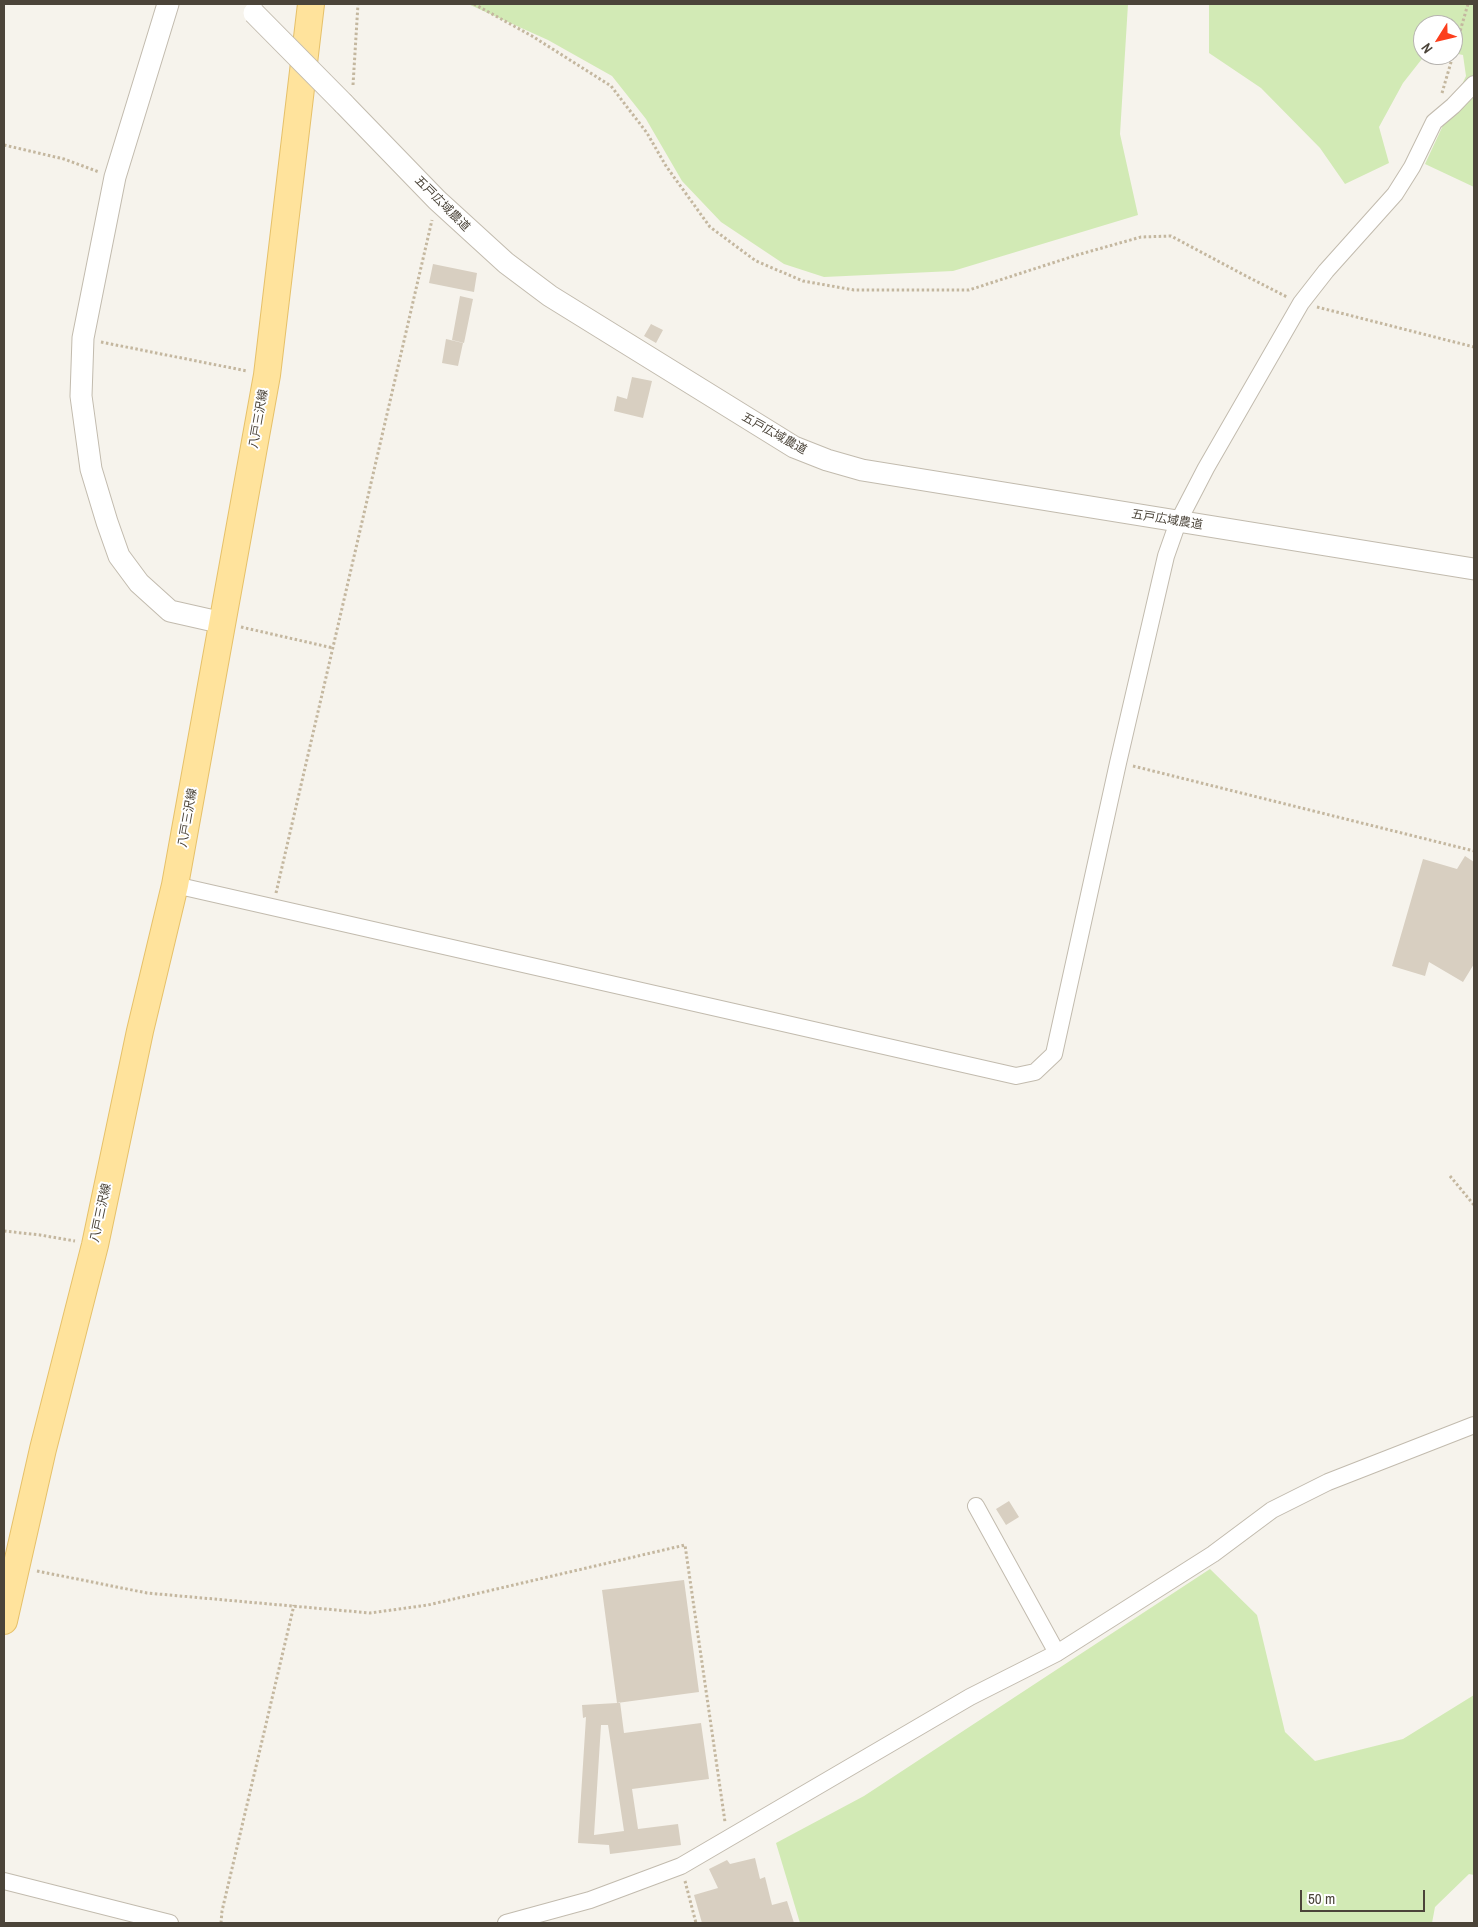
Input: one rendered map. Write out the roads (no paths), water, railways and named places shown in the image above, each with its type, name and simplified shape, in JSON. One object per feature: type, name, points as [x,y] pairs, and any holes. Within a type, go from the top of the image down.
[{"type":"main road","name":"八戸三沢線","points":[[4,1621],[43,1449],[95,1245],[140,1031],[175,885],[267,375],[311,4]]},
{"type":"street","points":[[168,4],[115,177],[83,338],[81,396],[91,469],[107,522],[120,556],[139,583],[170,611],[223,623]]},
{"type":"street","name":"五戸広域農道","points":[[250,8],[437,200],[506,263],[550,296],[794,447],[827,460],[862,470],[1474,569]]},
{"type":"street","points":[[175,885],[1016,1076],[1036,1072],[1054,1054],[1166,556],[1178,522],[1206,468],[1301,303],[1326,271],[1395,194],[1412,167],[1434,122],[1474,84]]},
{"type":"street","points":[[506,1923],[590,1900],[681,1866],[970,1697],[1058,1653],[1213,1554],[1272,1510],[1328,1482],[1474,1425]]},
{"type":"street","points":[[976,1506],[1058,1653]]},
{"type":"street","points":[[4,1881],[170,1923]]}]
